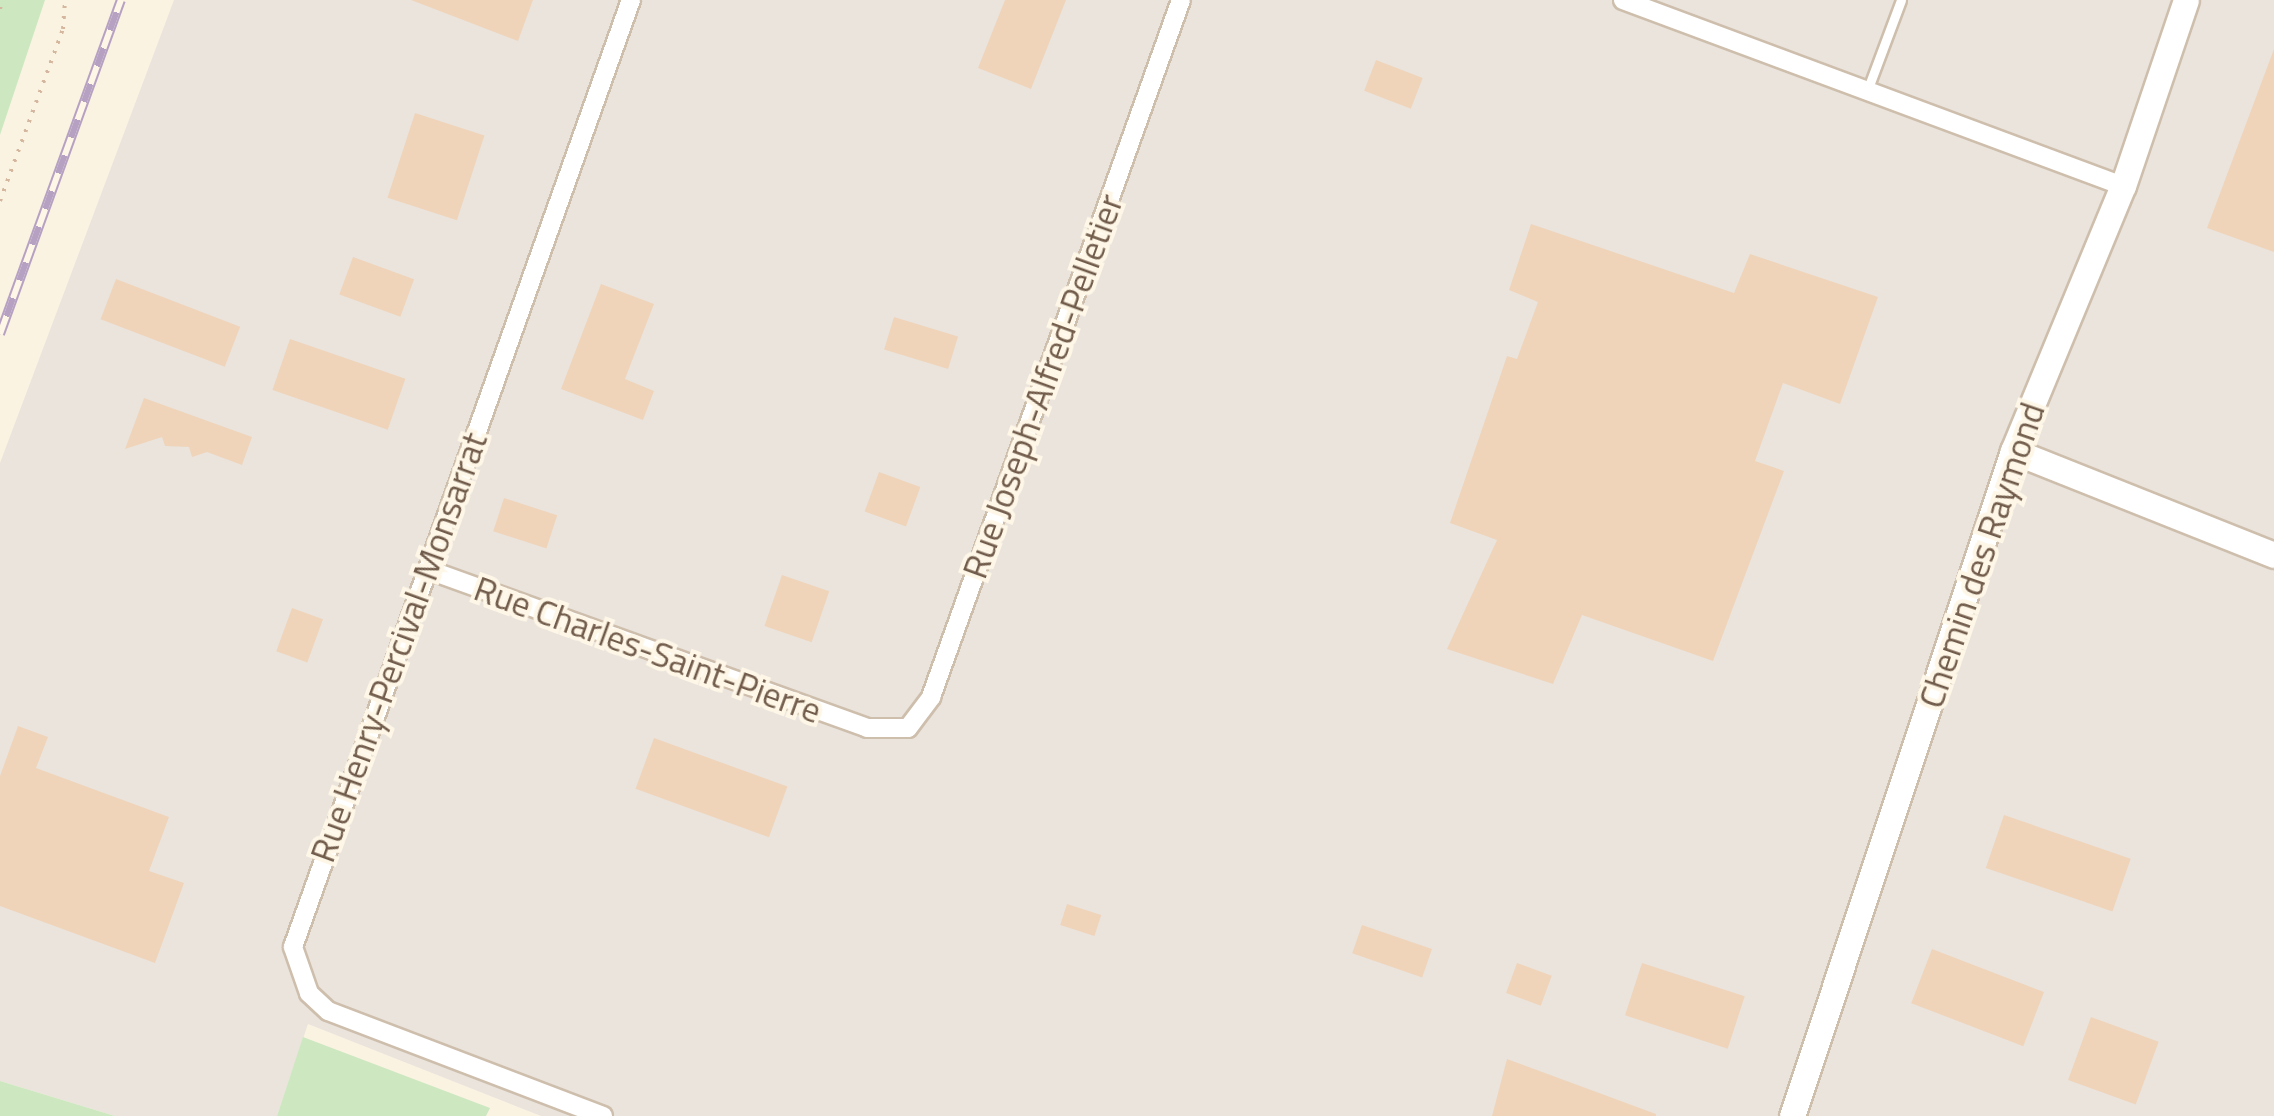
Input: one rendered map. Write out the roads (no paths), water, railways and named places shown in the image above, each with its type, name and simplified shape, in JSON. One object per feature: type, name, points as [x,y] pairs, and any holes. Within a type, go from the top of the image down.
[{"type":"street","name":"Rue Henry-Percival-Monsarrat","points":[[603,1116],[328,1011],[298,970],[297,922],[429,570],[631,0]]},
{"type":"street","name":"Rue Joseph-Alfred-Pelletier","points":[[867,728],[908,728],[930,697],[1180,0]]},
{"type":"street","points":[[1624,0],[2123,186]]},
{"type":"street","name":"Chemin des Raymond","points":[[1792,1116],[2012,451],[2123,186],[2186,0]]},
{"type":"street","points":[[2012,451],[2274,555]]},
{"type":"street","name":"Rue Charles-Saint-Pierre","points":[[429,570],[867,728]]},
{"type":"lane","points":[[1867,91],[1902,0]]},
{"type":"railway","points":[[0,334],[121,0]]}]
